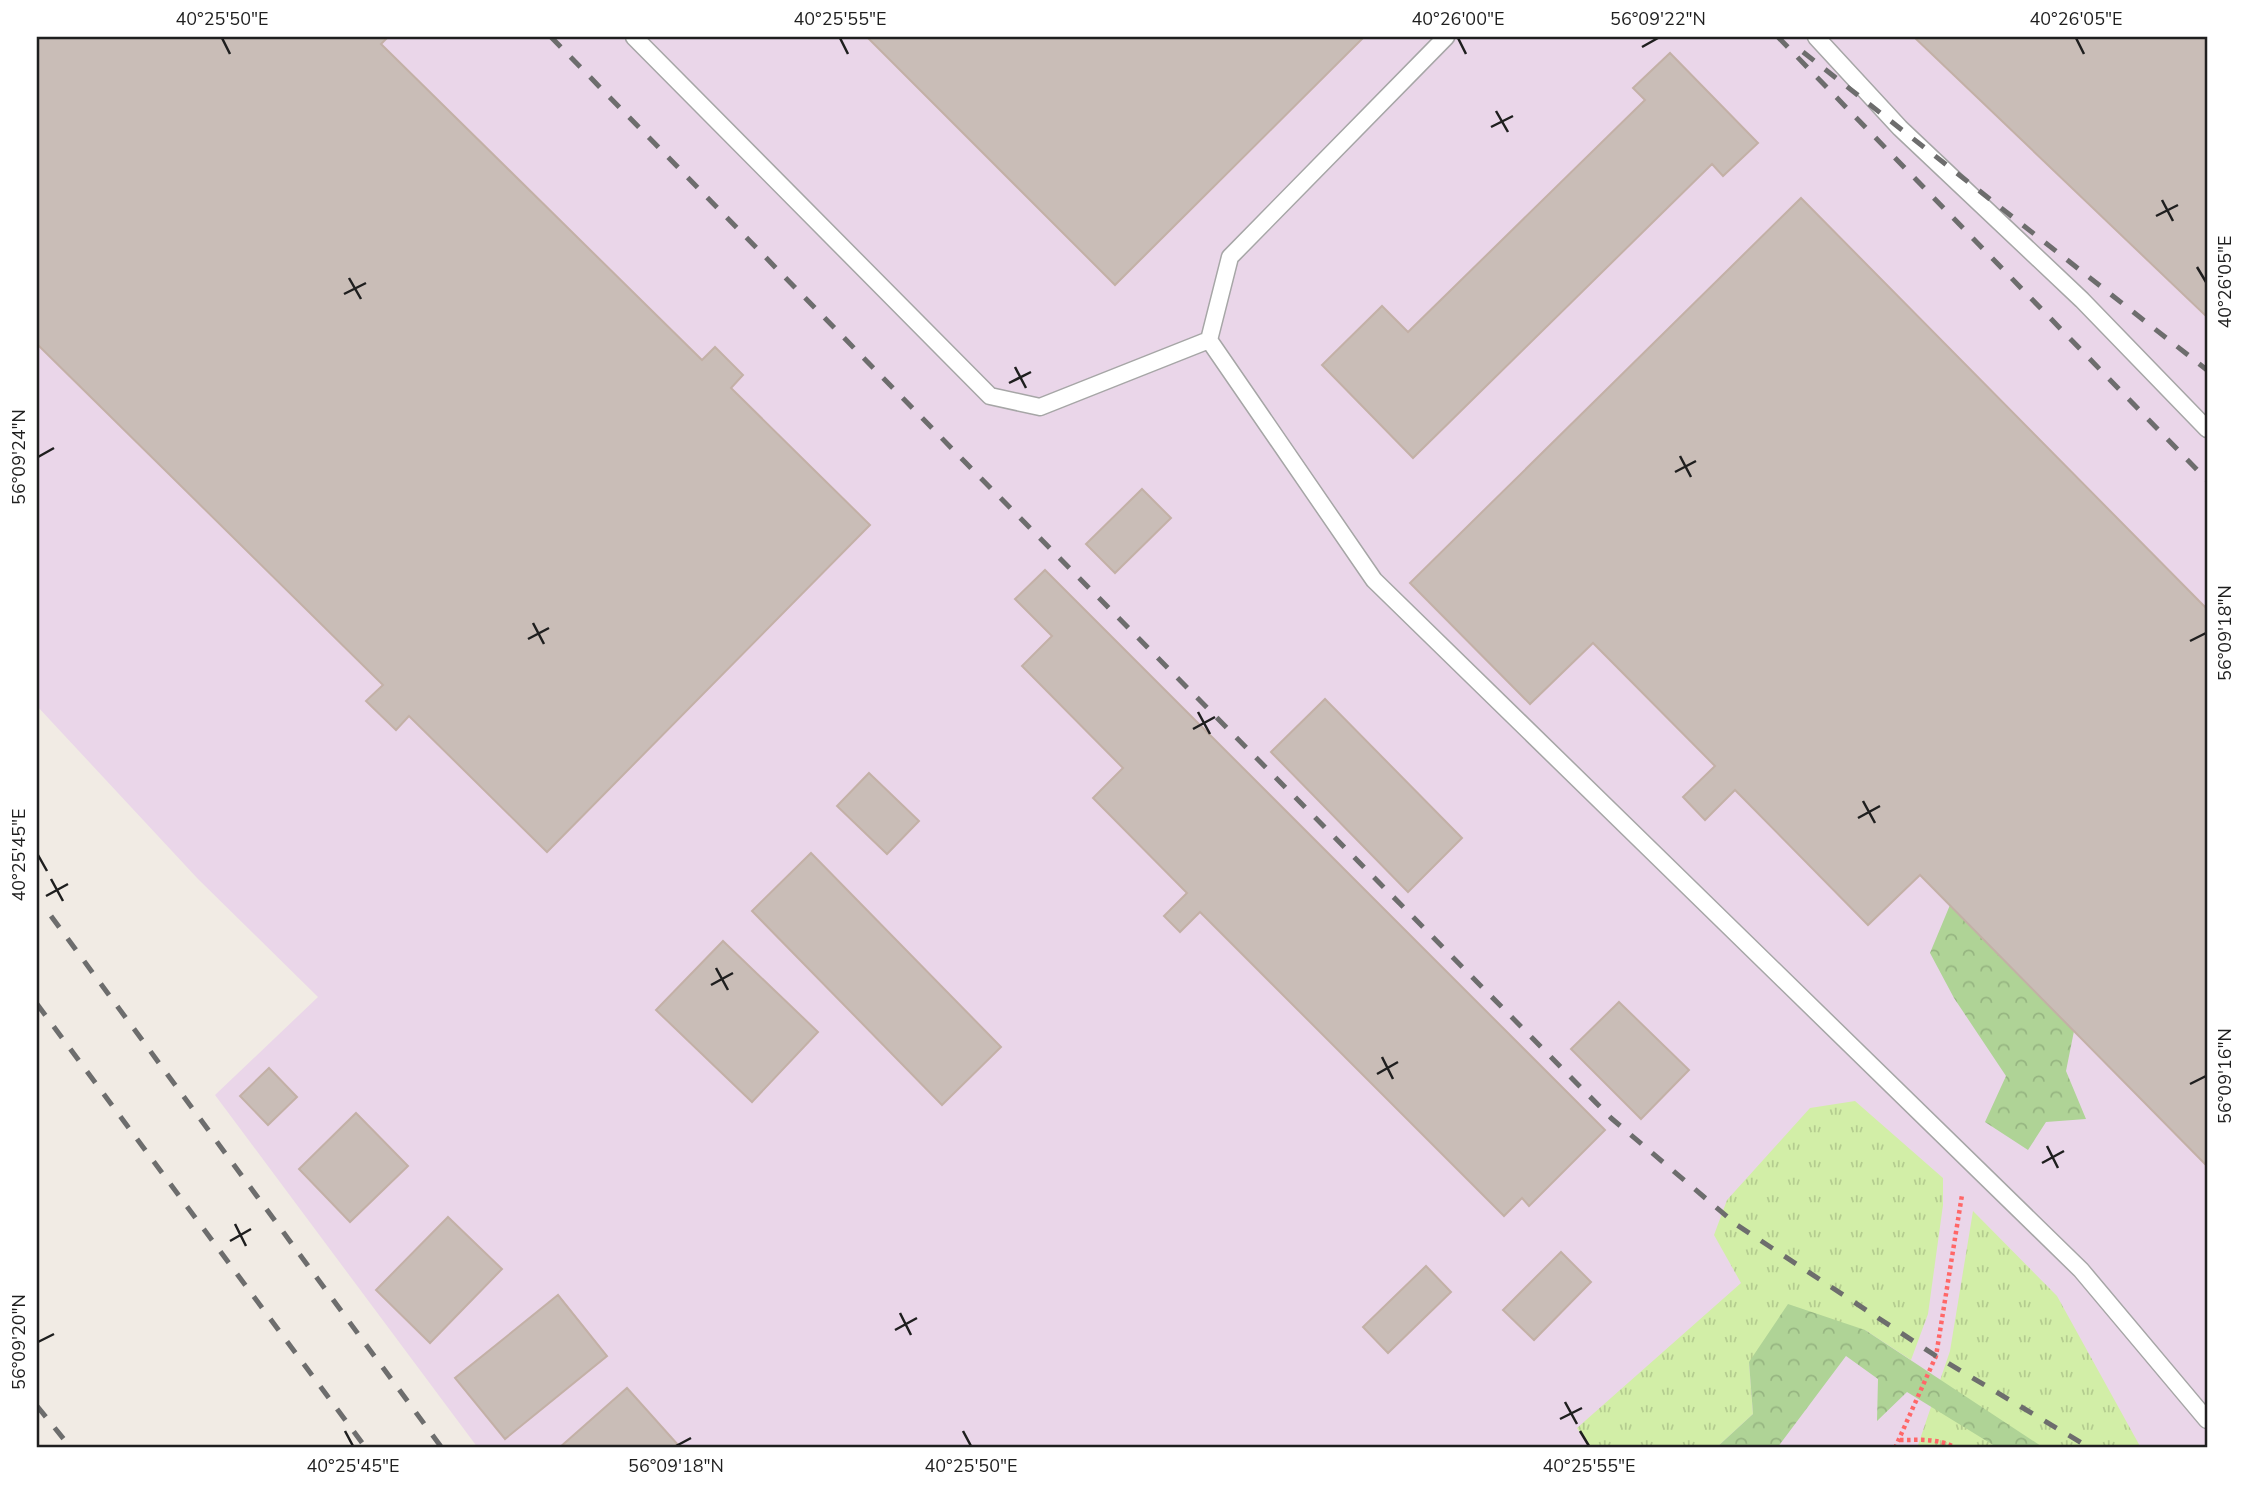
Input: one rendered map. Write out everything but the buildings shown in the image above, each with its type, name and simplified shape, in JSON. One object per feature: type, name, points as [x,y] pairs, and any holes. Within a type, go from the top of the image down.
[{"type":"lane","points":[[634,37],[990,396],[1040,407],[1209,340]]},
{"type":"lane","points":[[1446,37],[1230,257],[1209,340],[1374,580],[2081,1270],[2207,1420]]},
{"type":"lane","points":[[1816,37],[1900,128],[2081,300],[2207,429]]},
{"type":"path","points":[[1895,1448],[1936,1356],[1968,1159]]},
{"type":"path","points":[[1899,1440],[1946,1442],[1956,1448]]},
{"type":"shaded area","points":[[37,37],[2207,37],[2207,1448],[478,1448],[215,1095],[318,997],[198,879],[37,706]]},
{"type":"green space","points":[[1950,905],[2074,1031],[2066,1071],[2086,1119],[2046,1122],[2028,1150],[1985,1122],[2006,1076],[1954,998],[1930,953]]},
{"type":"green space","points":[[1855,1101],[1943,1178],[1943,1205],[1928,1314],[1911,1360],[1865,1330],[1749,1362],[1753,1414],[1716,1448],[1590,1448],[1577,1428],[1741,1283],[1714,1235],[1727,1200],[1810,1108]]},
{"type":"green space","points":[[1973,1211],[2057,1296],[2141,1448],[1917,1448],[1950,1351]]},
{"type":"green space","points":[[1788,1304],[1865,1330],[2044,1448],[1998,1448],[1907,1392],[1877,1421],[1878,1379],[1846,1356],[1777,1448],[1716,1448],[1753,1414],[1749,1362]]},
{"type":"railway","points":[[551,37],[1611,1118],[1737,1225],[1936,1356],[2090,1448]]},
{"type":"railway","points":[[1778,37],[2207,480]]},
{"type":"railway","points":[[1803,52],[2207,370]]},
{"type":"railway","points":[[51,916],[442,1448]]},
{"type":"railway","points":[[37,1004],[366,1448]]},
{"type":"railway","points":[[37,1406],[71,1448]]}]
